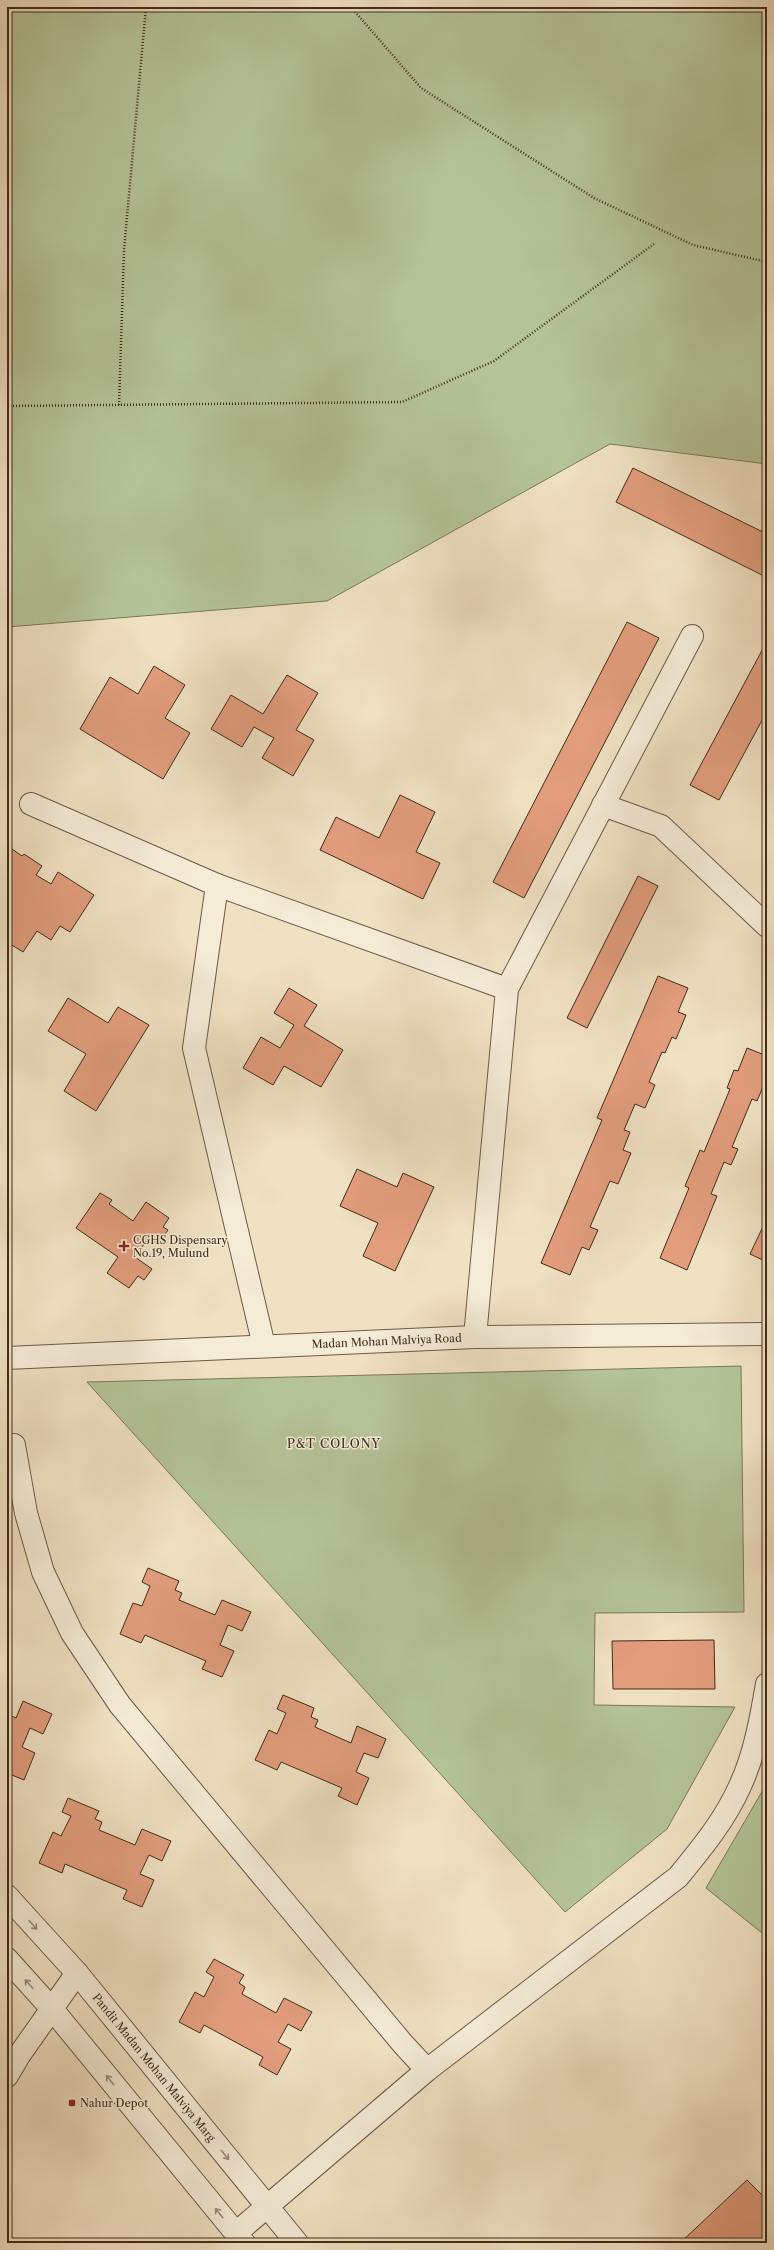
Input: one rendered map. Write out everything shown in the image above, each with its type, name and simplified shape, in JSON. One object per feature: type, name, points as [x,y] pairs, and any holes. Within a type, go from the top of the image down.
[{"type":"street","points":[[475,1337],[507,988],[692,636]]},
{"type":"street","points":[[32,804],[217,885],[507,988]]},
{"type":"street","points":[[603,805],[660,826],[767,926]]},
{"type":"street","points":[[217,885],[194,1048],[264,1346]]},
{"type":"street","name":"Madan Mohan Malviya Road","points":[[7,1358],[475,1337],[767,1334]]},
{"type":"street","points":[[14,1444],[26,1513],[43,1572],[72,1633],[120,1705],[402,2044],[427,2070]]},
{"type":"street","points":[[7,1959],[52,2009],[240,2238],[267,2206],[427,2070],[678,1877],[709,1839],[740,1786],[758,1731],[767,1684]]},
{"type":"street","name":"Pandit Madan Mohan Malviya Marg","points":[[7,1896],[77,1973],[297,2243]]},
{"type":"street","points":[[7,2076],[77,1973]]},
{"type":"path","points":[[119,405],[124,250],[146,7]]},
{"type":"path","points":[[352,7],[421,88],[594,198],[693,245],[767,262]]},
{"type":"path","points":[[7,406],[402,402],[494,361],[654,244]]},
{"type":"green space","points":[[7,7],[767,7],[767,464],[610,444],[327,601],[7,627]]},
{"type":"green space","points":[[741,1366],[744,1612],[595,1613],[594,1705],[735,1707],[667,1829],[565,1912],[87,1382]]},
{"type":"green space","points":[[767,1783],[767,1937],[706,1888]]},
{"type":"building","points":[[633,468],[767,534],[767,564],[762,575],[616,502]]},
{"type":"building","points":[[627,622],[659,638],[524,898],[493,882]]},
{"type":"building","points":[[767,641],[767,711],[719,800],[690,785]]},
{"type":"building","points":[[154,666],[185,685],[165,718],[190,733],[163,779],[80,729],[110,677],[138,694]]},
{"type":"building","points":[[287,675],[318,693],[296,730],[314,740],[293,776],[262,758],[274,738],[254,727],[242,747],[211,729],[231,695],[263,714]]},
{"type":"building","points":[[400,795],[435,812],[416,852],[440,863],[423,899],[320,850],[336,817],[379,838]]},
{"type":"building","points":[[12,849],[22,856],[24,854],[42,866],[36,875],[51,884],[58,872],[94,895],[70,932],[60,926],[51,940],[37,931],[23,952],[7,942],[7,857]]},
{"type":"building","points":[[638,876],[658,886],[587,1028],[567,1018]]},
{"type":"building","points":[[658,976],[688,988],[678,1012],[686,1015],[676,1039],[672,1037],[665,1053],[662,1052],[649,1082],[655,1085],[645,1108],[635,1104],[624,1130],[630,1132],[623,1150],[631,1153],[618,1184],[610,1181],[590,1227],[598,1230],[589,1250],[582,1247],[570,1275],[541,1263],[602,1120],[597,1118]]},
{"type":"building","points":[[289,988],[317,1005],[304,1026],[343,1050],[321,1087],[284,1066],[273,1085],[243,1068],[261,1037],[280,1048],[294,1025],[274,1013]]},
{"type":"building","points":[[68,998],[108,1023],[118,1007],[149,1025],[96,1111],[64,1091],[86,1054],[48,1031]]},
{"type":"building","points":[[747,1048],[767,1056],[767,1065],[763,1075],[767,1077],[757,1101],[752,1099],[732,1147],[738,1149],[731,1165],[724,1162],[711,1194],[717,1196],[687,1270],[660,1258],[689,1188],[685,1186],[700,1150],[704,1152],[730,1089],[727,1088],[734,1070],[738,1071]]},
{"type":"building","points":[[357,1169],[397,1187],[403,1173],[434,1187],[395,1271],[363,1256],[378,1223],[340,1206]]},
{"type":"building","points":[[100,1193],[112,1200],[109,1204],[133,1221],[146,1202],[169,1218],[163,1227],[168,1230],[158,1244],[149,1237],[135,1257],[152,1269],[144,1280],[138,1276],[129,1288],[107,1273],[118,1257],[76,1228]]},
{"type":"building","points":[[767,1218],[767,1262],[750,1254]]},
{"type":"building","points":[[148,1568],[179,1581],[175,1590],[182,1593],[179,1600],[215,1615],[222,1600],[251,1612],[242,1631],[228,1625],[220,1645],[234,1651],[222,1677],[202,1669],[206,1661],[145,1635],[141,1643],[120,1634],[133,1603],[142,1606],[150,1586],[142,1582]]},
{"type":"building","points":[[714,1640],[715,1689],[613,1689],[612,1641]]},
{"type":"building","points":[[283,1695],[314,1708],[311,1717],[318,1720],[315,1727],[351,1743],[357,1726],[386,1739],[378,1758],[364,1753],[356,1772],[369,1778],[357,1805],[338,1796],[342,1788],[281,1762],[277,1770],[255,1760],[269,1730],[277,1734],[286,1713],[277,1709]]},
{"type":"building","points":[[23,1701],[52,1714],[43,1734],[30,1728],[22,1747],[35,1753],[24,1780],[7,1773],[7,1714],[16,1718]]},
{"type":"building","points":[[68,1798],[99,1811],[95,1819],[102,1822],[99,1830],[135,1845],[142,1829],[171,1841],[162,1861],[149,1855],[140,1874],[154,1880],[142,1907],[123,1899],[127,1890],[65,1864],[62,1873],[39,1863],[53,1832],[61,1836],[71,1816],[62,1812]]},
{"type":"building","points":[[214,1959],[244,1975],[239,1983],[245,1987],[242,1994],[276,2013],[284,1998],[312,2012],[301,2031],[288,2024],[278,2042],[291,2049],[277,2075],[259,2065],[263,2057],[204,2025],[200,2033],[179,2022],[195,1992],[204,1997],[214,1977],[206,1972]]},
{"type":"building","points":[[747,2180],[767,2200],[767,2243],[680,2243]]},
{"type":"place","name":"CGHS Dispensary No.19, Mulund","points":[[124,1246]]},
{"type":"place","name":"Nahur Depot","points":[[72,2103]]},
{"type":"district","name":"P&T COLONY","points":[[334,1443]]}]
